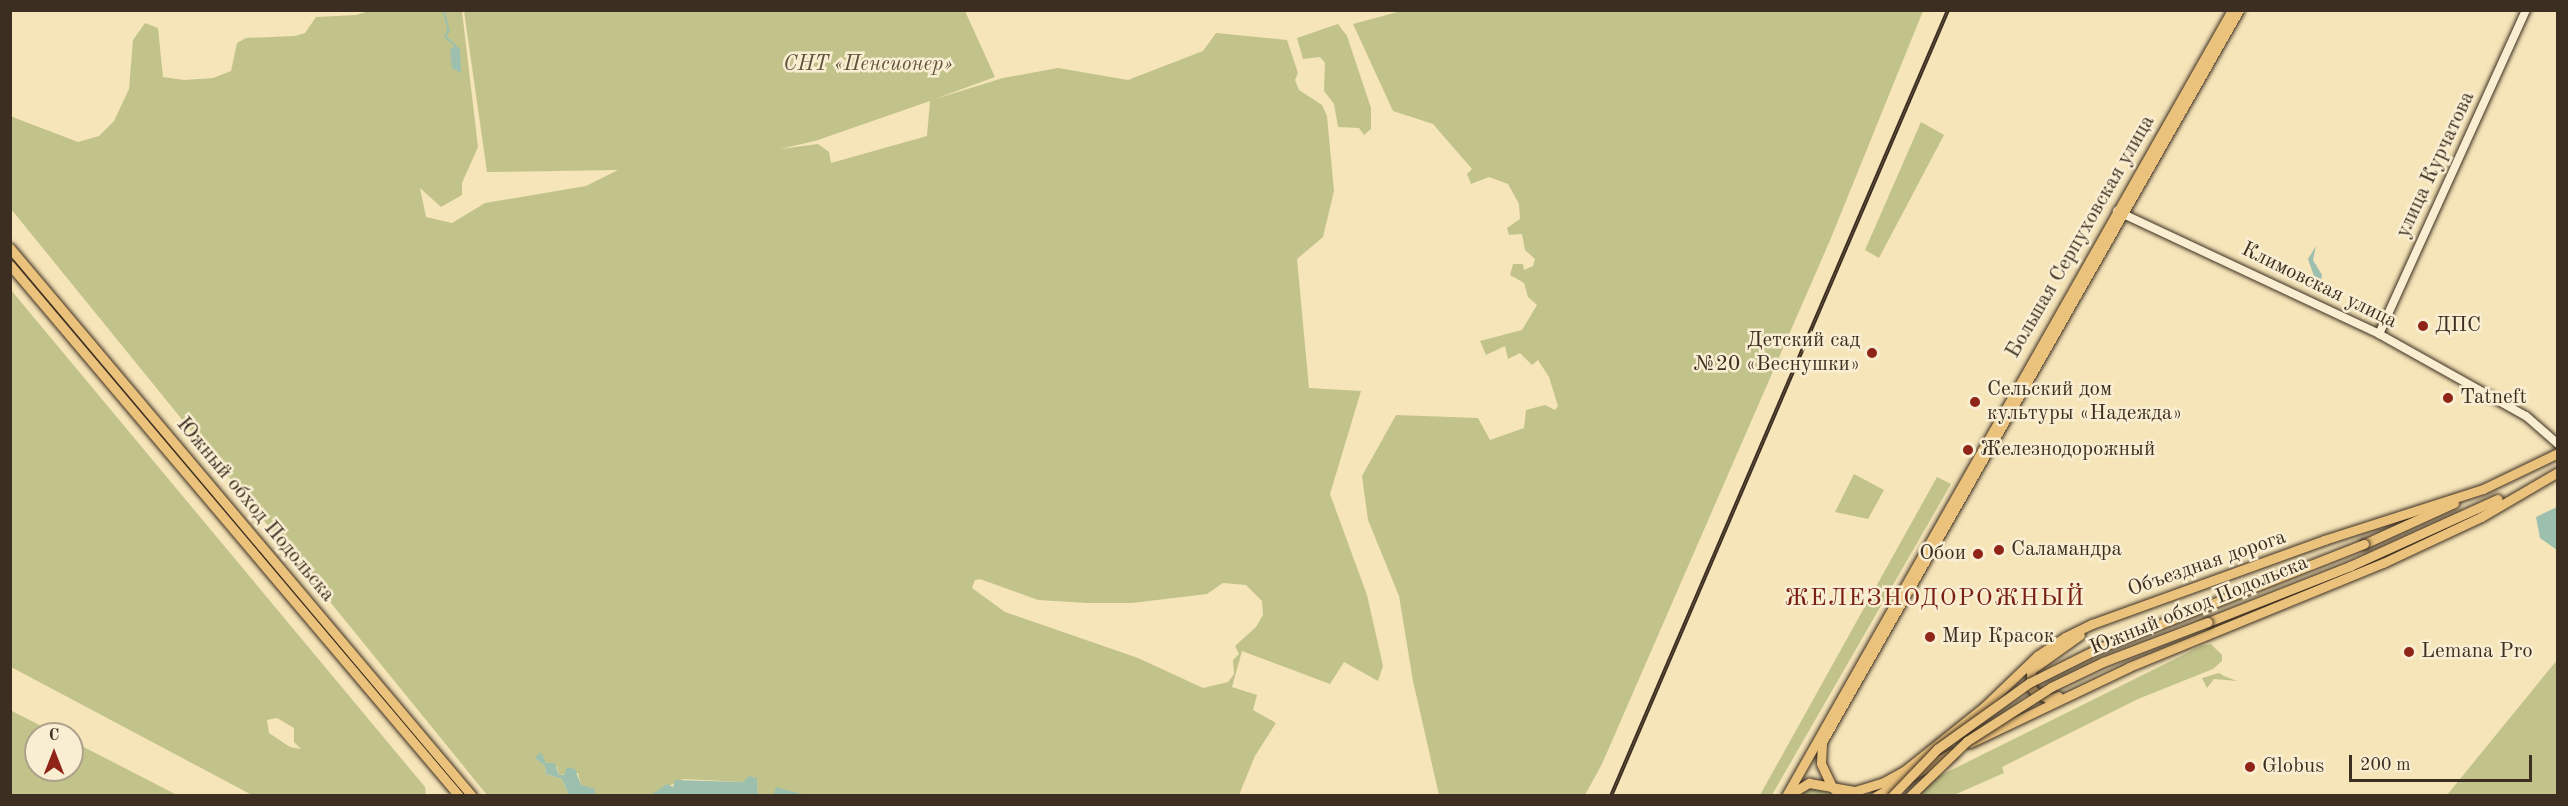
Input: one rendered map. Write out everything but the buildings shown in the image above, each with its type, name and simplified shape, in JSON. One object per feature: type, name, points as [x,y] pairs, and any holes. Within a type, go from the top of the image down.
[{"type":"main road","name":"Большая Серпуховская улица","points":[[1832,787],[1821,764],[1827,734],[2232,10]]},
{"type":"main road","name":"Большая Серпуховская улица","points":[[1786,795],[2120,212],[2239,10]]},
{"type":"main road","name":"Южный обход Подольска","points":[[10,248],[471,795]]},
{"type":"main road","name":"Южный обход Подольска","points":[[10,265],[459,795]]},
{"type":"main road","name":"Объездная дорога","points":[[1786,795],[1809,783],[1866,789],[1904,771],[1984,706],[2037,656],[2065,637],[2121,613],[2324,540],[2483,489],[2558,453]]},
{"type":"main road","points":[[1876,795],[1996,729],[2094,683],[2383,563],[2481,517],[2525,488],[2558,472]]},
{"type":"main road","name":"Южный обход Подольска","points":[[1910,795],[1967,741],[2051,687],[2103,662],[2370,557],[2525,488]]},
{"type":"main road","name":"Южный обход Подольска","points":[[1892,795],[1937,749],[2029,683],[2097,649],[2364,544],[2483,489]]},
{"type":"main road","points":[[2094,683],[2049,699],[2031,687],[2031,670],[2065,644],[2121,613]]},
{"type":"main road","points":[[1832,787],[1841,795]]},
{"type":"street","name":"улица Курчатова","points":[[2379,334],[2526,10]]},
{"type":"street","name":"Климовская улица","points":[[2120,212],[2379,334],[2526,416],[2558,444]]},
{"type":"green space","name":"СНТ «Пенсионер»","points":[[373,10],[462,11],[478,147],[462,183],[462,195],[441,207],[420,188],[426,217],[452,223],[485,203],[586,186],[618,170],[487,172],[464,11],[965,11],[995,77],[935,99],[1003,78],[1058,68],[1128,80],[1203,51],[1216,33],[1287,40],[1298,73],[1295,80],[1299,90],[1322,105],[1327,116],[1334,191],[1323,237],[1297,259],[1309,388],[1361,391],[1330,494],[1367,595],[1383,666],[1378,681],[1344,662],[1330,684],[1242,651],[1232,687],[1257,695],[1253,710],[1276,723],[1255,756],[1239,795],[758,796],[757,779],[743,782],[683,779],[651,795],[595,795],[581,786],[578,773],[559,775],[557,767],[535,758],[545,766],[546,774],[562,779],[569,795],[487,795],[11,209],[10,116],[78,142],[99,136],[114,121],[129,89],[133,40],[145,23],[158,28],[163,77],[184,80],[213,78],[231,71],[237,43],[246,38],[295,36],[305,33],[316,17],[356,15]],"holes":[[[930,101],[927,136],[831,163],[829,152],[818,144],[780,149],[815,141]],[[980,579],[1038,600],[1087,603],[1132,603],[1207,594],[1223,583],[1246,585],[1262,601],[1263,615],[1256,627],[1235,646],[1239,654],[1233,660],[1234,674],[1228,682],[1203,688],[1138,658],[1005,612],[972,588],[975,580]]]},
{"type":"green space","points":[[1405,10],[1923,11],[1831,238],[1602,764],[1585,795],[1439,795],[1413,681],[1399,596],[1368,520],[1362,476],[1396,415],[1478,418],[1490,440],[1524,428],[1526,410],[1545,405],[1555,410],[1558,406],[1549,377],[1538,360],[1532,365],[1520,353],[1508,359],[1505,346],[1486,355],[1480,341],[1522,330],[1537,305],[1528,297],[1524,283],[1510,275],[1513,264],[1523,264],[1524,270],[1533,266],[1535,259],[1525,250],[1522,234],[1509,235],[1507,228],[1520,219],[1519,204],[1508,184],[1489,177],[1471,184],[1467,174],[1472,169],[1433,124],[1393,111],[1353,24]]},
{"type":"green space","points":[[1338,24],[1347,36],[1371,108],[1371,129],[1364,135],[1359,128],[1338,127],[1334,104],[1324,91],[1325,63],[1320,57],[1303,59],[1297,38]]},
{"type":"green space","points":[[1921,122],[1944,135],[1879,258],[1865,250]]},
{"type":"green space","points":[[11,290],[425,787],[426,795],[252,795],[11,667]],"holes":[[[277,718],[294,728],[294,742],[301,749],[290,747],[269,733],[267,720]]]},
{"type":"green space","points":[[1854,474],[1884,490],[1868,519],[1835,512]]},
{"type":"green space","points":[[1937,477],[1951,484],[1772,795],[1760,795]]},
{"type":"green space","points":[[2211,644],[2222,655],[2222,661],[2213,669],[2138,699],[2002,767],[2004,773],[1954,795],[1899,796],[2201,646]]},
{"type":"green space","points":[[2557,660],[2557,795],[2447,795]]},
{"type":"green space","points":[[2219,673],[2237,681],[2214,679],[2207,688],[2202,678]]},
{"type":"green space","points":[[10,710],[34,722],[24,722],[24,782],[84,782],[84,747],[177,795],[11,795]]},
{"type":"green space","points":[[1815,787],[1835,796],[1793,796],[1805,788]]},
{"type":"shaded area","points":[[455,45],[460,49],[461,73],[452,68],[450,50]]},
{"type":"shaded area","points":[[2316,246],[2313,260],[2322,275],[2321,280],[2314,276],[2308,259]]},
{"type":"shaded area","points":[[2557,507],[2557,550],[2540,538],[2536,517]]},
{"type":"shaded area","points":[[541,752],[546,763],[555,763],[559,775],[564,775],[567,767],[575,769],[581,785],[595,789],[595,795],[569,795],[562,779],[546,774],[545,766],[535,758]]},
{"type":"shaded area","points":[[749,776],[757,778],[758,795],[651,795],[667,784],[673,787],[675,780],[743,782]]},
{"type":"shaded area","points":[[776,787],[798,793],[805,795],[774,795]]},
{"type":"waterway","points":[[444,10],[449,30],[446,37],[455,45]]},
{"type":"railway","points":[[1611,796],[1948,10]]},
{"type":"place","name":"ДПС","points":[[2423,326]]},
{"type":"place","name":"Детский сад №20 «Веснушки»","points":[[1872,353]]},
{"type":"place","name":"Tatneft","points":[[2448,398]]},
{"type":"place","name":"Сельский дом культуры «Надежда»","points":[[1975,402]]},
{"type":"place","name":"Железнодорожный","points":[[1968,450]]},
{"type":"place","name":"Саламандра","points":[[1999,550]]},
{"type":"place","name":"Обои","points":[[1978,554]]},
{"type":"place","name":"Мир Красок","points":[[1930,637]]},
{"type":"place","name":"Lemana Pro","points":[[2409,652]]},
{"type":"place","name":"Globus","points":[[2250,767]]},
{"type":"district","name":"ЖЕЛЕЗНОДОРОЖНЫЙ","points":[[1935,600]]}]
